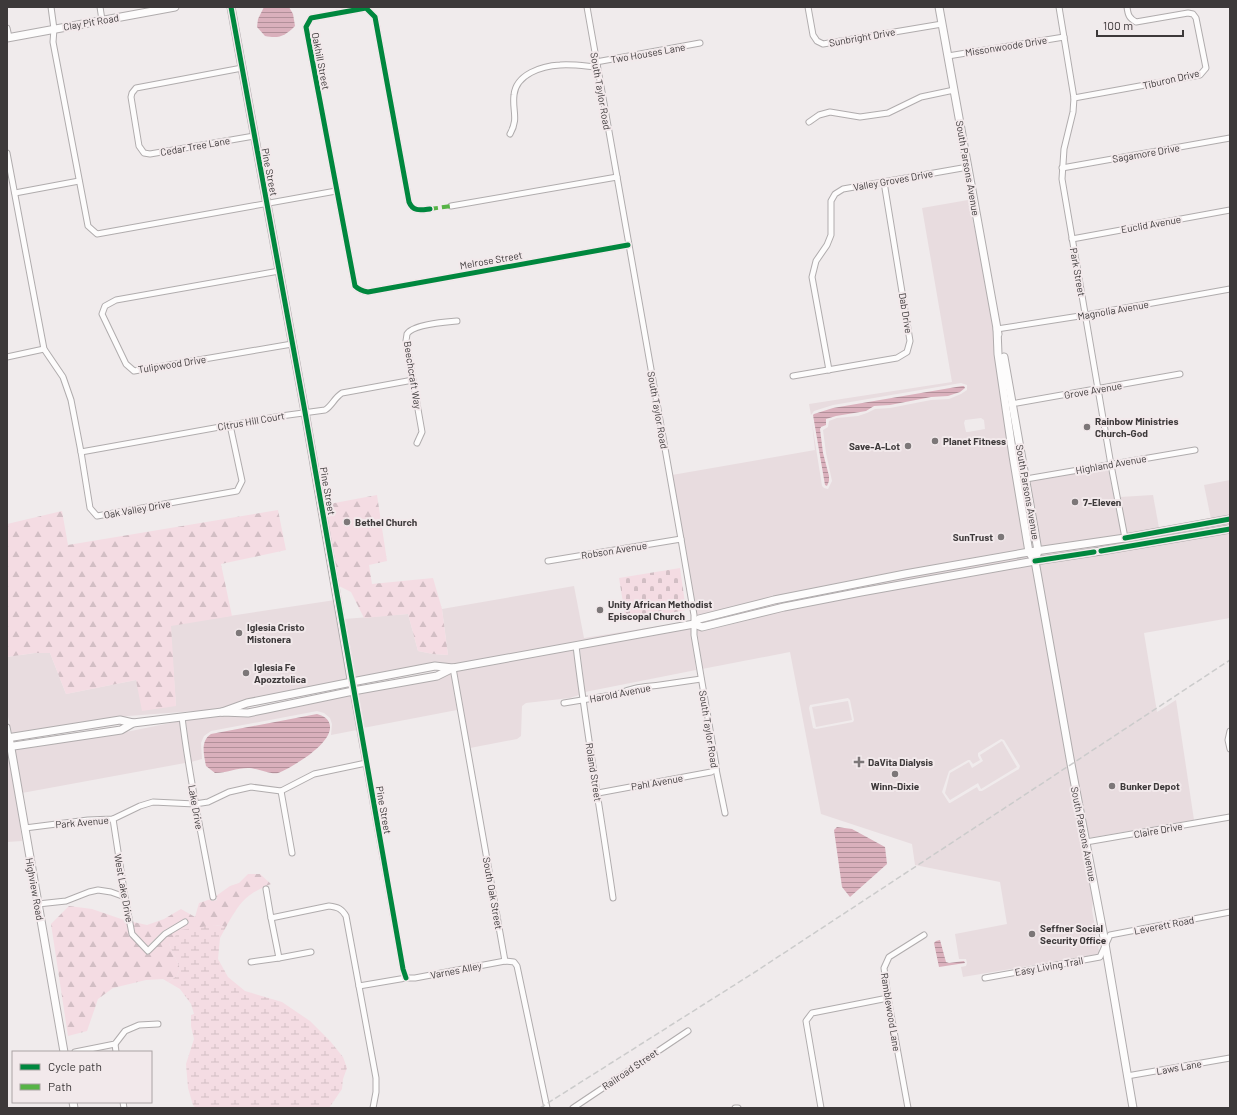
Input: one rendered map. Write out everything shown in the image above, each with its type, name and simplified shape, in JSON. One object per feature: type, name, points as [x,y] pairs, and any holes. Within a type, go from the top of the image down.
[{"type":"main road","name":"Clay Pit Road","points":[[8,37],[102,20],[148,9],[175,7]]},
{"type":"main road","name":"Pine Street","points":[[232,7],[254,136],[305,412],[353,691]]},
{"type":"main road","name":"South Parsons Avenue","points":[[939,7],[997,329],[998,354],[1026,479],[1038,550],[1035,561]]},
{"type":"main road","name":"South Parsons Avenue","points":[[1009,404],[1016,481],[1029,552],[1035,561],[1133,1108]]},
{"type":"main road","points":[[694,624],[699,619],[774,600],[905,574],[1038,550],[1125,538],[1230,519]]},
{"type":"main road","points":[[222,712],[247,703],[434,666],[453,668],[694,624],[702,627],[784,607],[842,595],[1230,529]]},
{"type":"main road","points":[[8,738],[120,720],[133,723],[222,712],[254,712],[353,691],[437,676],[453,668]]},
{"type":"main road","points":[[9,747],[120,730],[133,723]]},
{"type":"main road","name":"Highview Road","points":[[8,738],[64,1051]]},
{"type":"street","points":[[51,7],[54,29],[53,42],[88,226],[97,234],[267,204],[336,190]]},
{"type":"street","points":[[100,7],[102,20]]},
{"type":"street","name":"South Taylor Road","points":[[587,7],[694,615],[694,635],[716,769],[726,813]]},
{"type":"street","name":"Sunbright Drive","points":[[808,7],[814,34],[817,40],[823,44],[942,24]]},
{"type":"street","name":"Park Street","points":[[1059,7],[1074,98],[1073,112],[1064,149],[1062,179],[1110,465],[1125,538]]},
{"type":"street","name":"Tiburon Drive","points":[[1074,98],[1200,75],[1206,68],[1196,18],[1193,14],[1188,13],[1136,22],[1128,15],[1127,7]]},
{"type":"street","name":"Oakhill Street","points":[[358,289],[355,286],[306,27],[311,18],[366,8],[375,17],[409,202],[414,209],[430,209]]},
{"type":"street","points":[[7,28],[8,37]]},
{"type":"street","name":"Missonwoode Drive","points":[[948,56],[1064,36]]},
{"type":"street","name":"Two Houses Lane","points":[[510,134],[514,127],[515,121],[514,94],[516,86],[523,77],[533,72],[558,65],[597,65],[700,43]]},
{"type":"street","name":"Cedar Tree Lane","points":[[242,68],[136,88],[131,97],[139,146],[144,152],[150,154],[254,136]]},
{"type":"street","points":[[809,122],[819,115],[830,112],[860,117],[888,113],[921,97],[954,90]]},
{"type":"street","name":"Sagamore Drive","points":[[1062,168],[1230,138]]},
{"type":"street","name":"Oak Valley Drive","points":[[7,153],[44,349],[63,377],[71,400],[90,508],[97,516],[237,491],[242,481],[230,425]]},
{"type":"street","name":"Valley Groves Drive","points":[[829,370],[812,277],[816,261],[831,235],[831,201],[835,194],[843,189],[968,167]]},
{"type":"street","points":[[451,206],[617,177]]},
{"type":"street","points":[[15,193],[79,181]]},
{"type":"street","name":"Dab Drive","points":[[792,376],[897,358],[907,352],[910,342],[884,182]]},
{"type":"street","name":"Euclid Avenue","points":[[1072,239],[1230,210]]},
{"type":"street","name":"Melrose Street","points":[[358,289],[368,292],[628,245]]},
{"type":"street","name":"Tulipwood Drive","points":[[279,271],[116,300],[105,306],[102,314],[126,364],[134,370],[292,344]]},
{"type":"street","name":"Magnolia Avenue","points":[[997,329],[1086,315],[1230,289]]},
{"type":"street","name":"Beechcraft Way","points":[[417,443],[422,432],[406,340],[407,334],[413,329],[421,326],[457,321]]},
{"type":"street","points":[[7,357],[44,349]]},
{"type":"street","name":"Grove Avenue","points":[[1009,404],[1180,374]]},
{"type":"street","name":"Citrus Hill Court","points":[[81,452],[305,412],[311,413],[325,410],[329,408],[337,396],[342,393],[413,380]]},
{"type":"street","name":"Highland Avenue","points":[[1026,479],[1196,450]]},
{"type":"street","name":"Robson Avenue","points":[[548,561],[681,539]]},
{"type":"street","name":"Roland Street","points":[[576,646],[582,700],[598,793],[613,898]]},
{"type":"street","name":"South Oak Street","points":[[453,668],[505,961]]},
{"type":"street","name":"Harold Avenue","points":[[564,703],[618,694],[632,688],[701,679]]},
{"type":"street","name":"Pine Street","points":[[353,691],[403,969],[406,978]]},
{"type":"street","name":"Lake Drive","points":[[182,717],[195,804],[213,897]]},
{"type":"street","name":"Highview Road","points":[[7,727],[8,738]]},
{"type":"street","points":[[1230,731],[1228,740],[1230,749]]},
{"type":"street","points":[[292,853],[281,792],[314,774],[366,763]]},
{"type":"street","name":"Pahl Avenue","points":[[598,793],[711,772],[716,769]]},
{"type":"street","name":"Park Avenue","points":[[25,828],[88,820],[112,820],[140,806],[153,802],[195,804],[208,802],[229,792],[251,787],[281,792]]},
{"type":"street","name":"Claire Drive","points":[[1086,842],[1230,817]]},
{"type":"street","name":"West Lake Drive","points":[[112,820],[132,934],[148,951],[164,934],[186,922]]},
{"type":"street","points":[[266,889],[279,958]]},
{"type":"street","points":[[38,904],[66,901],[98,890],[111,892],[125,897]]},
{"type":"street","points":[[271,918],[329,906],[342,910],[346,916],[376,1078],[376,1092],[373,1108]]},
{"type":"street","name":"Leverett Road","points":[[1105,945],[1110,935],[1230,912]]},
{"type":"street","name":"Ramblewood Lane","points":[[908,1108],[884,968],[889,957],[924,935]]},
{"type":"street","name":"Easy Living Trail","points":[[984,978],[1100,957],[1105,945]]},
{"type":"street","points":[[250,962],[311,952]]},
{"type":"street","points":[[505,961],[514,962],[517,966],[547,1108]]},
{"type":"street","name":"Varnes Alley","points":[[360,986],[406,978],[415,978],[505,961]]},
{"type":"street","points":[[821,1108],[806,1021],[812,1013],[888,998]]},
{"type":"street","points":[[80,1051],[115,1044],[125,1031],[139,1025],[158,1024]]},
{"type":"street","name":"Railroad Street","points":[[573,1108],[688,1031]]},
{"type":"street","points":[[115,1044],[116,1051]]},
{"type":"street","name":"Laws Lane","points":[[1127,1076],[1230,1058]]},
{"type":"shaded area","points":[[264,7],[289,7],[293,14],[295,26],[282,36],[265,36],[257,27],[258,19]]},
{"type":"shaded area","points":[[968,200],[981,257],[994,330],[1010,460],[1026,549],[844,582],[697,616],[672,475],[815,450],[812,423],[822,486],[828,489],[832,481],[823,430],[828,427],[829,421],[837,418],[858,416],[875,409],[890,408],[931,400],[949,399],[967,390],[967,385],[961,383],[833,405],[814,411],[811,415],[809,404],[952,382],[922,208]],"holes":[[[981,418],[984,420],[985,429],[966,432],[964,423],[965,420]]]},
{"type":"shaded area","points":[[962,386],[965,388],[960,392],[948,396],[931,397],[890,405],[874,406],[866,411],[826,419],[826,425],[820,429],[823,453],[829,476],[827,486],[825,485],[814,414],[833,408]]},
{"type":"shaded area","points":[[1108,468],[1122,535],[1040,547],[1030,481]]},
{"type":"shaded area","points":[[1230,480],[1230,515],[1211,519],[1204,485]]},
{"type":"shaded area","points":[[1153,495],[1159,528],[1127,534],[1120,497]]},
{"type":"shaded area","points":[[1230,522],[1230,525],[1040,557],[1040,554]]},
{"type":"shaded area","points":[[1230,532],[1230,618],[1144,633],[1157,712],[1176,700],[1194,820],[1088,838],[1039,564]]},
{"type":"shaded area","points":[[1028,556],[1030,558],[844,591],[702,624],[699,623],[775,603],[905,577]]},
{"type":"shaded area","points":[[1033,565],[1093,900],[1092,910],[1099,954],[963,977],[961,967],[966,966],[967,963],[966,959],[959,959],[955,934],[1007,924],[1000,882],[915,865],[912,844],[821,814],[790,652],[702,669],[697,629],[703,631],[785,610],[843,598]],"holes":[[[848,698],[850,700],[854,720],[853,722],[816,729],[813,728],[809,708],[810,705]],[[1001,739],[1004,740],[1020,766],[1019,769],[982,791],[979,791],[977,787],[949,803],[942,792],[949,771],[968,760],[970,760],[973,764],[980,760],[978,753]]]},
{"type":"shaded area","points":[[574,586],[584,638],[691,621],[455,664],[434,663],[354,678],[344,619],[408,614],[418,651],[448,655],[442,609]]},
{"type":"shaded area","points":[[335,600],[348,679],[222,709],[128,716],[12,734],[7,712],[7,657],[35,653],[50,653],[66,694],[136,680],[176,706],[170,625]]},
{"type":"shaded area","points":[[691,628],[696,670],[585,692],[580,648]]},
{"type":"shaded area","points":[[574,649],[579,695],[570,698],[526,703],[522,706],[521,736],[517,739],[470,748],[456,671]]},
{"type":"shaded area","points":[[451,673],[457,710],[363,728],[357,694]]},
{"type":"shaded area","points":[[351,695],[357,730],[331,735],[332,724],[330,718],[324,713],[317,711],[211,731],[204,736],[201,743],[202,759],[191,762],[186,720],[223,715],[248,716]]},
{"type":"shaded area","points":[[848,701],[852,720],[816,727],[812,707]]},
{"type":"shaded area","points":[[317,714],[325,718],[330,726],[329,733],[325,740],[302,760],[285,770],[275,773],[248,768],[215,773],[206,766],[204,744],[205,740],[211,734]]},
{"type":"shaded area","points":[[180,721],[185,763],[22,793],[14,750],[131,731]]},
{"type":"shaded area","points":[[1002,741],[1017,767],[981,789],[978,783],[950,800],[945,793],[950,773],[969,762],[972,768],[983,761],[980,755]]},
{"type":"shaded area","points":[[7,751],[9,751],[22,841],[7,842]]},
{"type":"shaded area","points":[[837,827],[852,829],[885,847],[887,864],[850,897],[842,887],[834,830]]},
{"type":"shaded area","points":[[940,940],[946,962],[964,961],[965,963],[939,967],[934,943]]},
{"type":"green space","points":[[377,495],[387,561],[369,565],[372,584],[433,578],[442,609],[448,655],[418,651],[408,614],[364,618],[351,592],[339,586],[324,505]]},
{"type":"green space","points":[[278,510],[286,550],[221,564],[232,616],[171,626],[176,706],[142,711],[136,680],[66,694],[50,653],[35,653],[7,657],[7,524],[62,511],[68,545]]},
{"type":"green space","points":[[680,568],[686,610],[626,621],[619,578]]},
{"type":"green space","points":[[248,874],[260,874],[271,884],[249,896],[239,906],[226,927],[215,925],[169,944],[180,968],[177,976],[168,982],[163,979],[146,980],[113,988],[98,999],[87,1031],[68,1036],[51,924],[69,906],[92,909],[127,921],[130,936],[148,955],[166,936],[189,923],[186,918],[163,931],[148,946],[135,932],[133,922],[147,925],[164,919],[181,909],[195,917],[199,903],[211,899],[211,901],[217,900],[216,896],[230,886],[239,883]]},
{"type":"green space","points":[[215,925],[226,927],[220,938],[218,959],[228,977],[245,991],[282,1002],[310,1021],[330,1041],[343,1057],[347,1068],[343,1079],[342,1089],[329,1108],[196,1108],[193,1105],[188,1088],[186,1064],[194,1039],[191,1026],[191,1015],[194,1014],[191,1004],[180,989],[168,982],[177,976],[180,968],[169,944],[180,930]]},
{"type":"railway","points":[[540,1108],[755,972],[1230,660]]},
{"type":"marked path","points":[[430,209],[451,206]]},
{"type":"cycle path","points":[[231,7],[305,412],[403,969],[406,978]]},
{"type":"cycle path","points":[[430,209],[415,209],[409,202],[375,17],[366,8],[311,18],[306,27],[355,286],[362,291],[368,292],[628,245]]},
{"type":"cycle path","points":[[1125,538],[1230,519]]},
{"type":"cycle path","points":[[1101,551],[1230,529]]},
{"type":"cycle path","points":[[1035,561],[1094,552]]},
{"type":"place","name":"Rainbow Ministries Church-God","points":[[1087,427]]},
{"type":"place","name":"Planet Fitness","points":[[935,441]]},
{"type":"place","name":"Save-A-Lot","points":[[908,446]]},
{"type":"place","name":"7-Eleven","points":[[1075,502]]},
{"type":"place","name":"Bethel Church","points":[[347,522]]},
{"type":"place","name":"SunTrust","points":[[1001,537]]},
{"type":"place","name":"Unity African Methodist Episcopal Church","points":[[600,610]]},
{"type":"place","name":"Iglesia Cristo Mistonera","points":[[239,633]]},
{"type":"place","name":"Iglesia Fe Apozztolica","points":[[246,673]]},
{"type":"place","name":"DaVita Dialysis","points":[[859,762]]},
{"type":"place","name":"Winn-Dixie","points":[[895,774]]},
{"type":"place","name":"Bunker Depot","points":[[1112,786]]},
{"type":"place","name":"Seffner Social Security Office","points":[[1032,934]]}]
